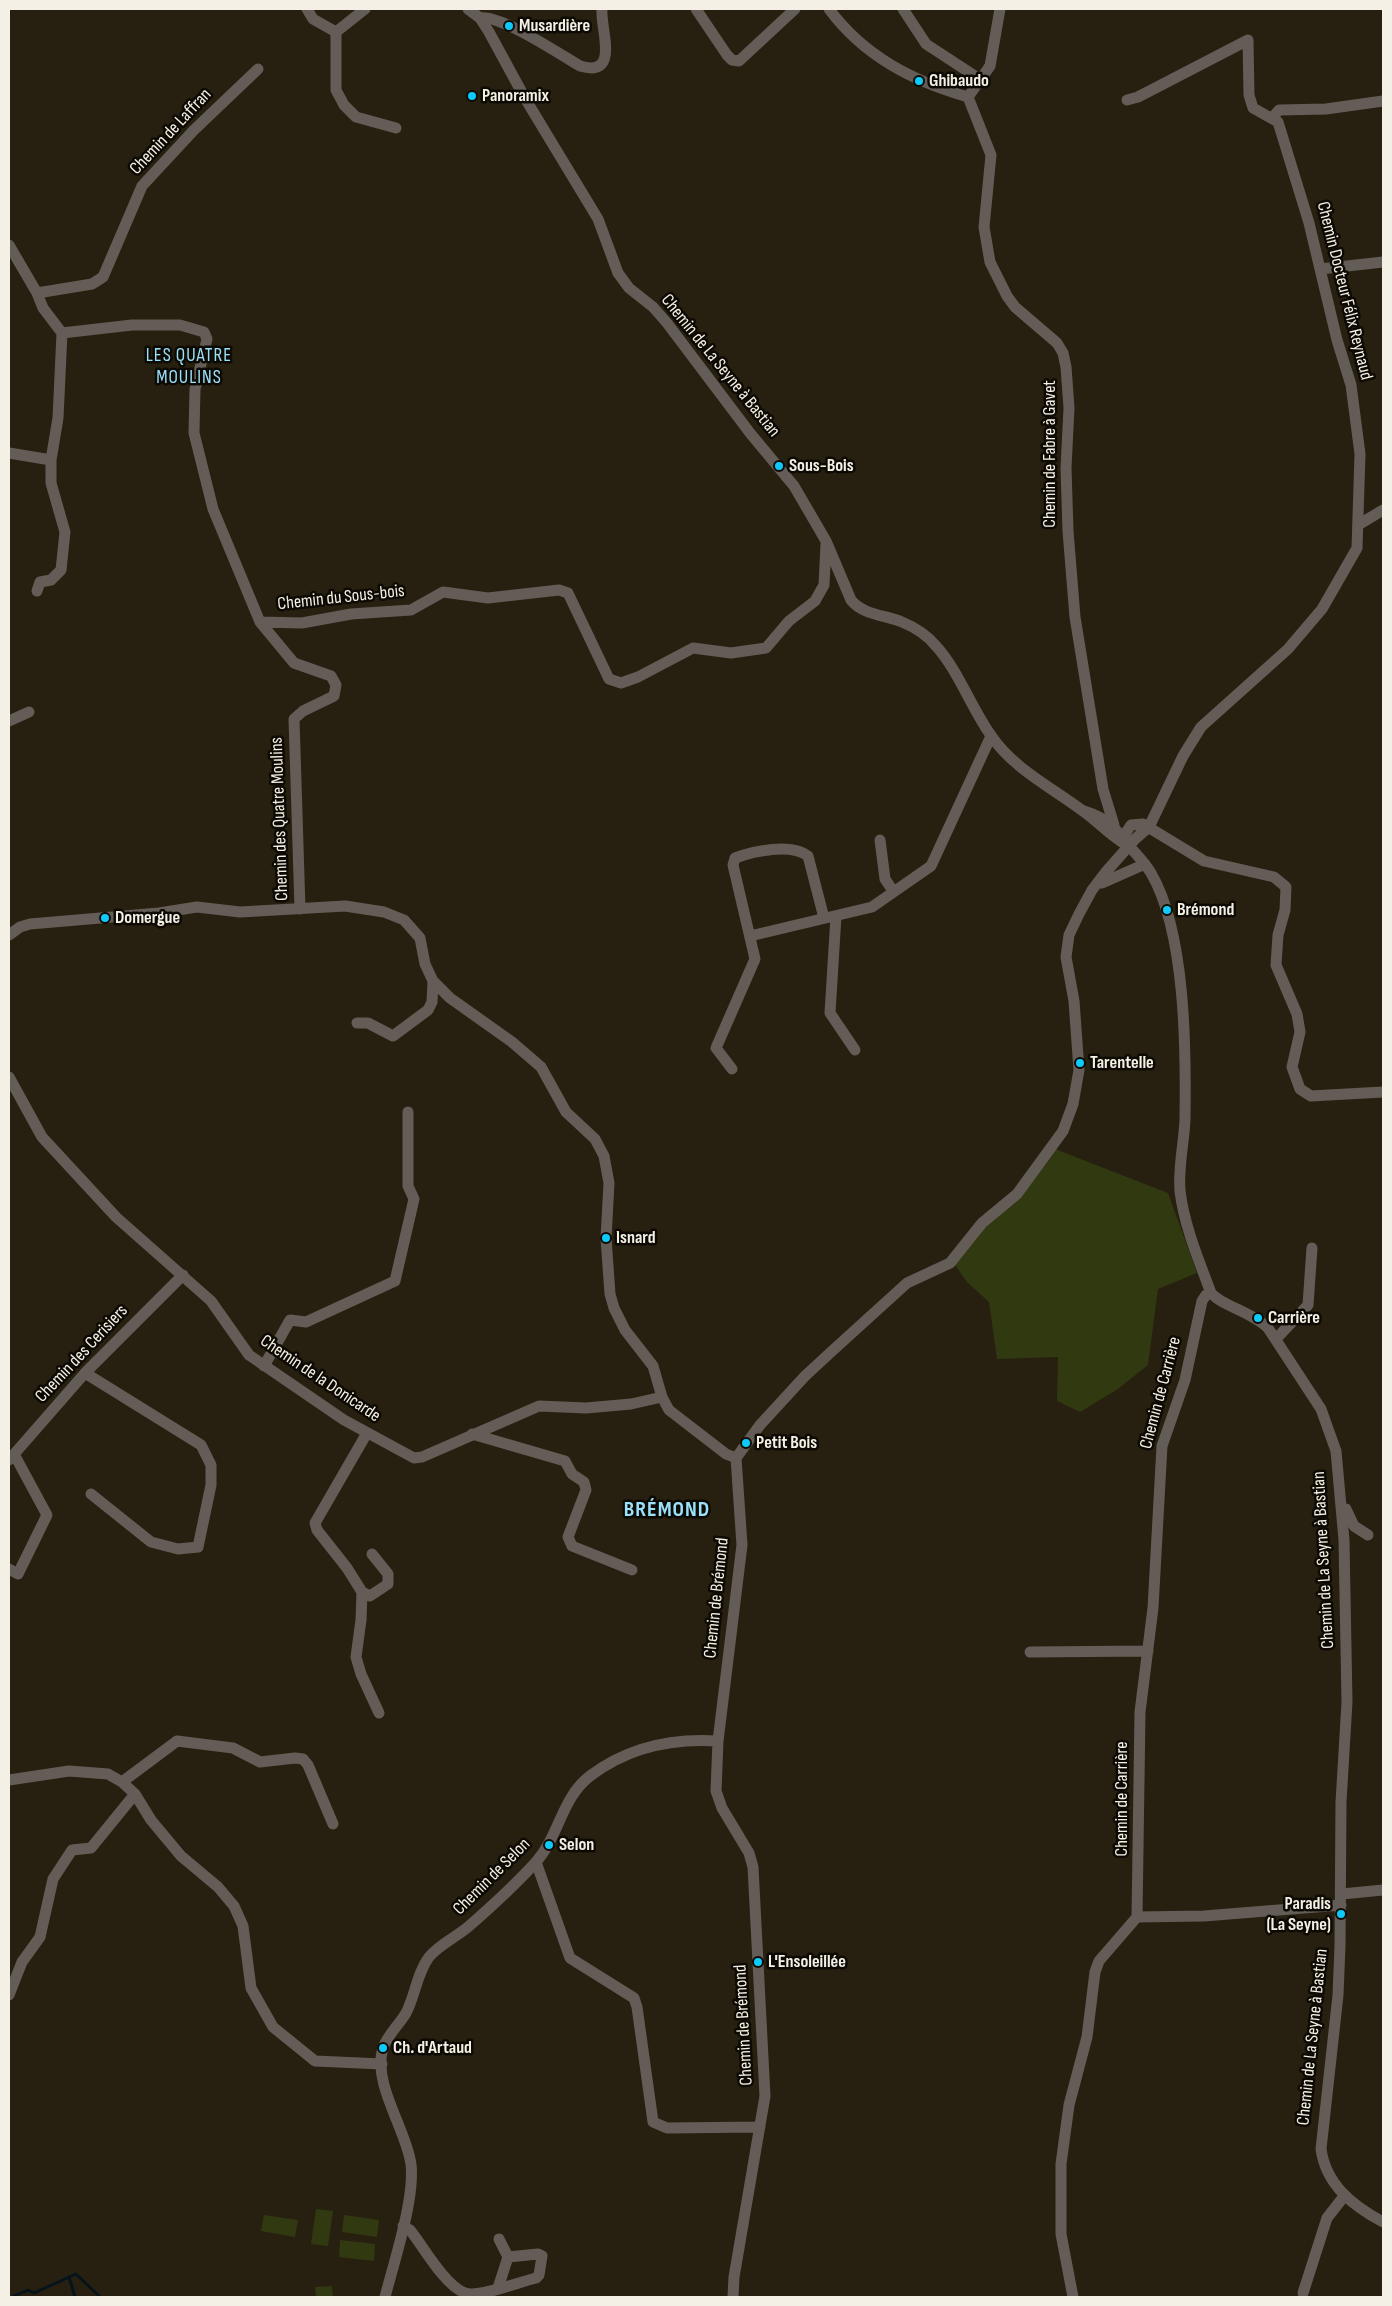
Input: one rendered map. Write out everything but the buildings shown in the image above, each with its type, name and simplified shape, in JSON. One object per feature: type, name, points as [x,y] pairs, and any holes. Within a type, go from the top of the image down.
[{"type":"street","points":[[307,9],[313,19],[336,32]]},
{"type":"street","points":[[336,32],[365,9]]},
{"type":"street","name":"Chemin de La Seyne à Bastian","points":[[468,9],[480,18],[549,141],[598,219],[618,273],[629,288],[653,307],[667,323],[750,433],[784,473],[808,507],[826,541],[851,600],[863,610],[904,623],[926,636],[936,646],[991,736],[1028,772],[1101,821],[1126,842]]},
{"type":"street","points":[[480,18],[490,17],[580,66],[590,69],[597,68],[604,62],[606,53],[602,9]]},
{"type":"street","points":[[696,9],[727,55],[732,60],[739,61],[795,9]]},
{"type":"street","points":[[829,9],[845,28],[878,58],[929,85],[968,97],[990,66],[1000,9]]},
{"type":"street","points":[[903,9],[926,44],[981,80]]},
{"type":"street","points":[[336,32],[336,90],[344,105],[356,117],[396,128]]},
{"type":"street","name":"Chemin Docteur Félix Reynaud","points":[[1128,100],[1138,97],[1248,40],[1249,95],[1253,108],[1278,122],[1309,223],[1351,385],[1360,454],[1357,548],[1322,610],[1288,649],[1201,727],[1183,756],[1149,827]]},
{"type":"street","name":"Chemin de Laffran","points":[[37,293],[92,284],[103,277],[142,186],[194,130],[258,68]]},
{"type":"street","name":"Chemin de Fabre à Gavet","points":[[968,97],[992,155],[984,226],[990,262],[1006,296],[1015,307],[1057,343],[1063,353],[1066,367],[1069,408],[1066,468],[1073,598],[1078,641],[1103,789],[1114,825]]},
{"type":"street","points":[[1272,118],[1279,110],[1326,109],[1383,100]]},
{"type":"street","points":[[9,245],[37,293],[43,308],[62,333],[58,418],[51,460],[51,484],[65,532],[61,570],[51,580],[40,582],[37,591]]},
{"type":"street","points":[[1320,269],[1383,262]]},
{"type":"street","name":"Chemin des Quatre Moulins","points":[[62,333],[132,325],[180,325],[204,332],[207,339],[195,388],[194,433],[213,509],[260,622],[294,663],[331,676],[336,685],[334,696],[303,711],[294,719],[300,909],[362,907],[404,920],[420,938],[425,964],[433,981],[450,998],[512,1042],[542,1067],[566,1112],[595,1139],[604,1156],[609,1183],[606,1238],[610,1294],[619,1320],[653,1366],[662,1398],[669,1410],[676,1418],[726,1454],[736,1458]]},
{"type":"street","points":[[9,453],[51,460]]},
{"type":"street","points":[[1358,525],[1383,510]]},
{"type":"street","name":"Chemin du Sous-bois","points":[[260,622],[302,623],[351,614],[411,610],[443,592],[488,598],[560,590],[568,593],[609,679],[621,683],[638,677],[693,648],[732,653],[766,648],[790,621],[815,601],[820,593],[824,585],[826,541]]},
{"type":"street","points":[[9,721],[28,712]]},
{"type":"street","points":[[750,936],[872,907],[931,866],[991,736]]},
{"type":"street","name":"Chemin de Fabre à Gavet","points":[[1101,821],[1103,789]]},
{"type":"street","name":"Chemin de La Seyne à Bastian","points":[[1101,821],[1114,825],[1145,864],[1157,884],[1167,910],[1179,975],[1182,1005],[1185,1120],[1179,1173],[1180,1190],[1187,1220],[1211,1293],[1220,1301],[1258,1318],[1276,1339],[1321,1409],[1336,1451],[1342,1498],[1344,1540],[1347,1702],[1341,1802],[1342,1900],[1338,1995],[1321,2149],[1326,2170],[1345,2195],[1364,2212],[1383,2222]]},
{"type":"street","points":[[736,1458],[760,1424],[818,1364],[907,1283],[950,1262],[982,1223],[1017,1194],[1063,1132],[1077,1087],[1080,1063],[1074,1001],[1066,971],[1069,935],[1092,890],[1126,842],[1149,827],[1204,861],[1274,877],[1286,887],[1285,910],[1278,935],[1276,965],[1299,1023],[1300,1032],[1292,1067],[1300,1089],[1311,1096],[1382,1090]]},
{"type":"street","points":[[880,840],[885,880],[893,891]]},
{"type":"street","points":[[732,1069],[716,1048],[755,959],[733,865],[735,858],[789,848],[801,851],[808,856],[824,918]]},
{"type":"street","points":[[1092,890],[1113,876],[1145,864]]},
{"type":"street","points":[[9,935],[20,927],[30,924],[159,913],[197,907],[240,912],[300,909]]},
{"type":"street","points":[[836,916],[830,1013],[855,1050]]},
{"type":"street","points":[[357,1023],[368,1023],[393,1036],[428,1010],[432,1002],[433,981]]},
{"type":"street","name":"Chemin de la Donicarde","points":[[9,1077],[42,1137],[116,1217],[184,1275],[211,1301],[249,1355],[344,1420],[414,1458],[422,1457],[539,1406],[586,1408],[631,1404],[662,1398]]},
{"type":"street","points":[[264,1366],[290,1320],[306,1322],[395,1281],[414,1199],[408,1186],[408,1112]]},
{"type":"street","points":[[1276,1339],[1308,1305],[1312,1248]]},
{"type":"street","name":"Chemin des Cerisiers","points":[[12,1457],[85,1374],[184,1275]]},
{"type":"street","name":"Chemin de Carrière","points":[[1137,1916],[1140,1712],[1153,1608],[1162,1446],[1185,1380],[1202,1301],[1206,1295],[1211,1293]]},
{"type":"street","points":[[85,1374],[201,1445],[211,1465],[211,1485],[198,1547],[178,1549],[152,1542],[91,1494]]},
{"type":"street","points":[[367,1433],[315,1523],[317,1530],[347,1568],[362,1592],[370,1596],[388,1584],[388,1574],[372,1554]]},
{"type":"street","points":[[472,1434],[566,1461],[572,1474],[584,1482],[586,1490],[568,1537],[572,1546],[632,1570]]},
{"type":"street","points":[[9,1569],[18,1574],[47,1515],[12,1457]]},
{"type":"street","name":"Chemin de Brémond","points":[[733,2297],[734,2277],[760,2128],[765,2082],[753,1867],[749,1853],[718,1799],[718,1741],[742,1545],[736,1458]]},
{"type":"street","points":[[1342,1498],[1350,1521],[1360,1532],[1368,1535],[1344,1540]]},
{"type":"street","points":[[362,1592],[361,1620],[356,1657],[361,1674],[379,1713]]},
{"type":"street","points":[[1030,1652],[1148,1651]]},
{"type":"street","points":[[122,1782],[177,1741],[234,1748],[260,1762],[295,1758],[303,1759],[308,1765],[333,1824]]},
{"type":"street","name":"Chemin de Selon","points":[[382,2064],[383,2048],[406,2013],[429,1957],[468,1927],[536,1862],[549,1845],[570,1798],[578,1788],[598,1771],[645,1746],[667,1742],[718,1741]]},
{"type":"street","points":[[9,1780],[69,1771],[108,1774],[122,1782],[135,1794],[151,1820],[181,1856],[218,1887],[234,1906],[243,1926],[251,1988],[273,2027],[315,2061],[382,2064],[388,2097],[411,2165],[403,2226],[385,2297]]},
{"type":"street","points":[[9,1995],[22,1962],[40,1937],[53,1879],[72,1850],[91,1848],[135,1794]]},
{"type":"street","points":[[536,1862],[570,1958],[634,1998],[637,2007],[653,2122],[667,2128],[760,2128]]},
{"type":"street","points":[[1073,2297],[1061,2234],[1061,2164],[1069,2105],[1087,2037],[1095,1972],[1099,1961],[1137,1916],[1204,1916],[1342,1900],[1383,1890]]},
{"type":"street","points":[[1303,2293],[1327,2218],[1345,2195]]},
{"type":"street","points":[[403,2226],[410,2230],[453,2286],[466,2294],[480,2294],[536,2278],[539,2275],[542,2256],[538,2254],[508,2256]]},
{"type":"street","points":[[498,2239],[508,2256],[498,2288]]},
{"type":"green space","points":[[1055,1149],[1168,1193],[1197,1273],[1158,1289],[1148,1365],[1118,1389],[1080,1412],[1057,1401],[1058,1357],[997,1359],[989,1302],[967,1282],[953,1262]]},
{"type":"green space","points":[[316,2209],[333,2211],[328,2246],[311,2244]]},
{"type":"green space","points":[[264,2215],[298,2220],[295,2237],[261,2231]]},
{"type":"green space","points":[[344,2215],[379,2220],[377,2237],[342,2232]]},
{"type":"green space","points":[[340,2240],[375,2244],[374,2261],[339,2257]]},
{"type":"green space","points":[[332,2286],[333,2297],[316,2297],[315,2287]]},
{"type":"waterway","points":[[12,2297],[28,2290],[34,2293],[76,2274],[100,2297]]},
{"type":"waterway","points":[[69,2277],[75,2297]]},
{"type":"place","name":"Musardière","points":[[509,26]]},
{"type":"place","name":"Ghibaudo","points":[[919,81]]},
{"type":"place","name":"Panoramix","points":[[472,96]]},
{"type":"place","name":"Sous-Bois","points":[[779,466]]},
{"type":"place","name":"Brémond","points":[[1167,910]]},
{"type":"place","name":"Domergue","points":[[105,918]]},
{"type":"place","name":"Tarentelle","points":[[1080,1063]]},
{"type":"place","name":"Isnard","points":[[606,1238]]},
{"type":"place","name":"Carrière","points":[[1258,1318]]},
{"type":"place","name":"Petit Bois","points":[[746,1443]]},
{"type":"place","name":"Selon","points":[[549,1845]]},
{"type":"place","name":"Paradis (La Seyne)","points":[[1341,1914]]},
{"type":"place","name":"L'Ensoleillée","points":[[758,1962]]},
{"type":"place","name":"Ch. d'Artaud","points":[[383,2048]]},
{"type":"district","name":"LES QUATRE MOULINS","points":[[189,367]]},
{"type":"district","name":"BRÉMOND","points":[[667,1510]]}]
